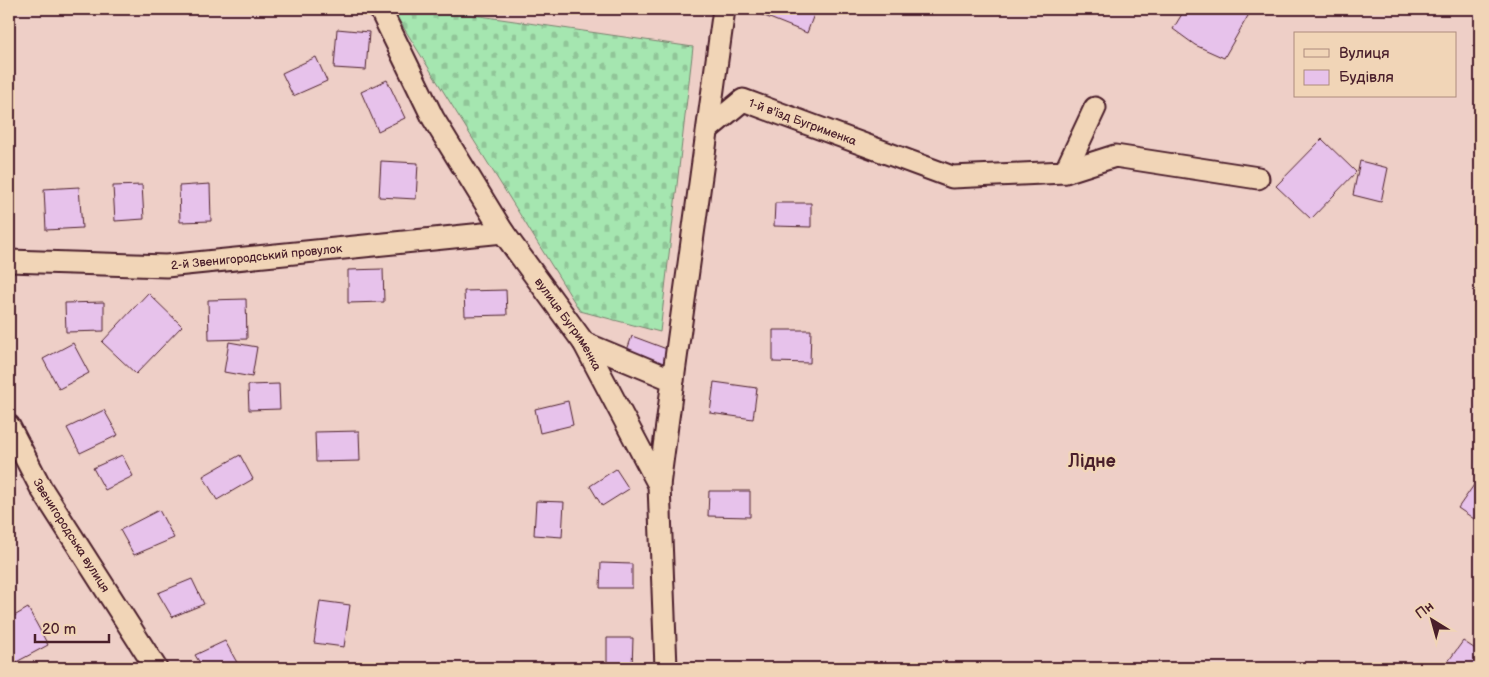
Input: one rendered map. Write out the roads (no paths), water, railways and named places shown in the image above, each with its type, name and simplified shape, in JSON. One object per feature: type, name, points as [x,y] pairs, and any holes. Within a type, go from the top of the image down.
[{"type":"street","name":"вулиця Бугрименка","points":[[380,9],[433,118],[503,232],[584,343],[659,486],[666,668]]},
{"type":"street","points":[[659,486],[724,9]]},
{"type":"street","name":"1-й в'їзд Бугрименка","points":[[708,129],[743,100],[952,178],[1065,172],[1115,156],[1258,178]]},
{"type":"street","points":[[1065,172],[1095,108]]},
{"type":"street","name":"2-й Звенигородський провулок","points":[[9,261],[166,266],[503,232]]},
{"type":"street","points":[[584,343],[673,380]]},
{"type":"street","name":"Звенигородська вулиця","points":[[9,426],[41,488],[156,668]]},
{"type":"district","name":"Лідне","points":[[1092,461]]}]
